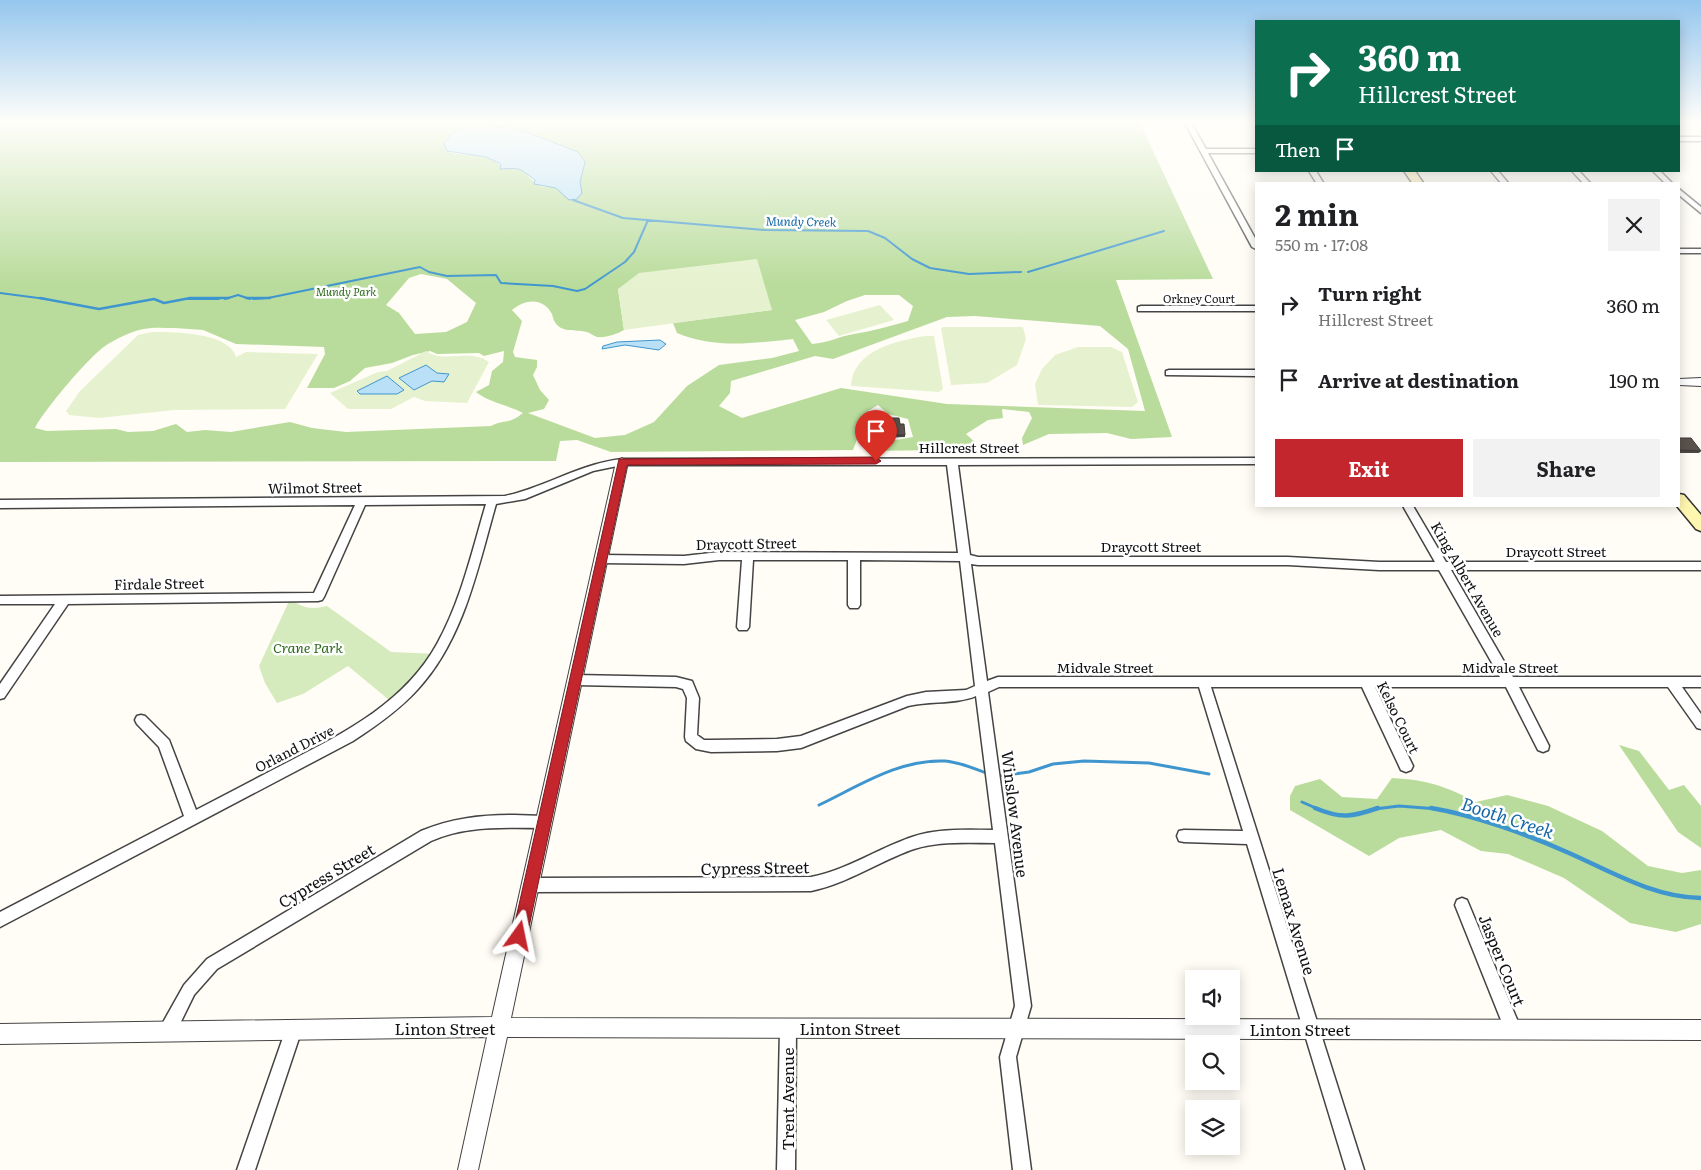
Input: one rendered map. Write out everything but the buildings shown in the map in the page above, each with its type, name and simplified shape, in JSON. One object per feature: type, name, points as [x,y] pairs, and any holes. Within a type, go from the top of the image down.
[{"type":"main road","points":[[1680,500],[1701,525]]},
{"type":"street","points":[[1217,176],[1255,245]]},
{"type":"street","points":[[1680,192],[1701,211]]},
{"type":"street","points":[[1680,252],[1701,251]]},
{"type":"street","name":"Orkney Court","points":[[1141,309],[1255,309]]},
{"type":"street","points":[[1169,373],[1255,373]]},
{"type":"street","points":[[1680,382],[1701,382]]},
{"type":"street","name":"Hillcrest Street","points":[[622,462],[1255,460]]},
{"type":"street","name":"Winslow Avenue","points":[[952,461],[1023,1006],[1008,1057],[1022,1170]]},
{"type":"street","points":[[468,1170],[622,462]]},
{"type":"street","name":"Wilmot Street","points":[[0,504],[512,499],[532,494],[585,468],[600,464],[622,462]]},
{"type":"street","name":"Orland Drive","points":[[0,920],[348,736],[376,719],[414,685],[438,654],[453,621],[492,500]]},
{"type":"street","name":"Firdale Street","points":[[0,600],[318,596],[362,501]]},
{"type":"street","name":"King Albert Avenue","points":[[1409,507],[1535,726],[1543,746]]},
{"type":"street","points":[[743,627],[748,556]]},
{"type":"street","name":"Draycott Street","points":[[602,559],[684,560],[748,556],[954,556],[978,561],[1297,561],[1370,566],[1701,566]]},
{"type":"street","points":[[854,557],[854,605]]},
{"type":"street","points":[[0,694],[65,599]]},
{"type":"street","name":"Midvale Street","points":[[575,680],[676,682],[688,685],[693,698],[691,737],[701,745],[711,746],[777,745],[802,742],[907,701],[926,696],[967,695],[998,682],[1701,682]]},
{"type":"street","name":"Kelso Court","points":[[1366,682],[1406,766]]},
{"type":"street","points":[[1671,682],[1701,724]]},
{"type":"street","name":"Lemax Avenue","points":[[1204,683],[1309,1029],[1355,1170]]},
{"type":"street","points":[[140,720],[164,744],[192,818]]},
{"type":"street","name":"Cypress Street","points":[[167,1032],[189,990],[212,964],[426,836],[441,829],[461,824],[544,822]]},
{"type":"street","name":"Cypress Street","points":[[530,885],[811,884],[846,875],[904,846],[926,839],[1001,836]]},
{"type":"street","points":[[1184,836],[1251,838]]},
{"type":"street","name":"Jasper Court","points":[[1462,904],[1513,1029]]},
{"type":"street","name":"Linton Street","points":[[0,1034],[499,1027],[1701,1030]]},
{"type":"street","name":"Trent Avenue","points":[[786,1170],[788,1028]]},
{"type":"street","points":[[246,1170],[294,1030]]},
{"type":"green space","name":"Mundy Park","points":[[0,176],[528,176],[540,186],[554,188],[562,192],[580,184],[582,176],[1165,176],[1213,279],[1116,280],[1172,437],[1131,439],[1107,433],[1049,434],[1023,445],[1022,438],[1032,418],[1029,412],[1002,409],[1003,418],[988,420],[966,434],[979,446],[944,450],[868,451],[878,443],[913,437],[908,419],[888,414],[878,405],[868,411],[853,450],[611,452],[577,440],[560,441],[556,461],[0,462]],"holes":[[[421,274],[447,279],[476,303],[467,322],[446,332],[415,334],[399,313],[386,305],[409,278]],[[618,289],[772,310],[673,323],[677,333],[691,338],[720,343],[793,339],[799,351],[772,358],[719,365],[687,386],[654,422],[625,435],[595,438],[528,413],[544,409],[549,400],[540,390],[533,375],[537,367],[537,360],[515,357],[513,352],[522,321],[512,310],[528,302],[539,302],[548,308],[556,324],[564,329],[583,331],[597,337],[611,335],[624,330]],[[865,295],[899,295],[913,306],[908,321],[812,344],[795,320],[824,312]],[[975,316],[1100,326],[1128,349],[1145,411],[947,404],[841,388],[742,418],[719,406],[730,393],[731,381],[815,356],[833,359],[947,317]],[[151,328],[203,330],[236,344],[324,347],[325,354],[307,388],[334,388],[350,381],[365,368],[392,363],[430,351],[437,354],[479,353],[484,356],[504,351],[503,362],[492,371],[489,385],[476,392],[487,399],[523,413],[510,421],[491,426],[346,432],[312,428],[290,422],[231,432],[205,430],[187,432],[176,424],[153,431],[128,432],[116,429],[47,431],[35,428],[67,384],[105,346],[139,330]]]},
{"type":"green space","points":[[757,259],[772,310],[624,330],[618,289],[639,273]]},
{"type":"green space","points":[[880,305],[894,320],[839,336],[826,320]]},
{"type":"green space","points":[[1023,327],[1026,339],[1017,365],[987,383],[951,385],[941,328]]},
{"type":"green space","points":[[152,332],[186,333],[212,338],[231,349],[236,357],[246,352],[318,354],[285,409],[174,410],[99,418],[69,415],[66,411],[80,391],[138,335]]},
{"type":"green space","points":[[934,336],[943,389],[939,392],[851,386],[859,364],[878,349],[901,341]]},
{"type":"green space","points":[[1078,347],[1111,347],[1122,352],[1138,402],[1132,407],[1038,405],[1035,384],[1042,369],[1055,355]]},
{"type":"green space","points":[[426,351],[433,355],[449,357],[474,356],[489,362],[467,403],[425,401],[414,397],[391,409],[348,409],[330,393],[378,372],[387,371]]},
{"type":"green space","name":"Crane Park","points":[[290,599],[307,607],[327,606],[391,652],[438,654],[394,704],[348,666],[303,694],[277,703],[265,683],[259,666]]},
{"type":"green space","points":[[1619,745],[1639,751],[1669,790],[1684,785],[1701,806],[1701,848],[1678,832]]},
{"type":"green space","points":[[1392,778],[1416,780],[1436,785],[1476,802],[1507,795],[1548,806],[1602,831],[1648,866],[1682,873],[1701,870],[1701,924],[1676,932],[1630,923],[1564,878],[1508,854],[1481,851],[1441,830],[1399,838],[1369,856],[1290,810],[1290,796],[1295,786],[1320,779],[1342,797],[1377,799]]},
{"type":"water","points":[[529,176],[582,176],[580,182],[582,193],[577,199],[569,200],[556,188],[534,184],[535,180]]},
{"type":"water","points":[[660,340],[666,344],[659,350],[625,345],[602,349],[603,346],[617,342]]},
{"type":"water","points":[[426,365],[437,373],[449,374],[444,382],[432,381],[414,390],[399,378]]},
{"type":"water","points":[[387,376],[404,390],[397,394],[360,394],[357,391]]},
{"type":"waterway","name":"Mundy Creek","points":[[573,200],[623,218],[648,220]]},
{"type":"waterway","points":[[268,298],[420,267],[429,272],[447,276],[496,275],[501,283],[553,286],[577,291],[585,289],[625,262],[634,252],[648,220]]},
{"type":"waterway","name":"Mundy Creek","points":[[648,220],[765,230],[868,231],[885,238],[912,259],[930,268],[969,274],[1021,272]]},
{"type":"waterway","name":"Mundy Creek","points":[[1028,272],[1164,231]]},
{"type":"waterway","points":[[0,293],[44,299]]},
{"type":"waterway","points":[[228,298],[238,295],[247,298]]},
{"type":"waterway","points":[[44,299],[99,309],[154,299],[164,303],[190,298],[228,298]]},
{"type":"waterway","points":[[247,298],[268,298]]},
{"type":"waterway","points":[[253,299],[268,298]]},
{"type":"waterway","points":[[186,299],[219,299]]},
{"type":"waterway","name":"Booth Creek","points":[[819,805],[864,782],[912,764],[945,761],[989,774]]},
{"type":"waterway","name":"Booth Creek","points":[[998,776],[1029,772],[1053,764],[1084,761],[1149,763],[1209,774]]},
{"type":"waterway","name":"Booth Creek","points":[[1302,802],[1318,809]]},
{"type":"waterway","name":"Booth Creek","points":[[1375,809],[1399,806],[1436,809]]},
{"type":"waterway","name":"Booth Creek","points":[[1315,808],[1332,814],[1346,816],[1378,808]]},
{"type":"waterway","name":"Booth Creek","points":[[1431,808],[1436,809]]},
{"type":"waterway","name":"Booth Creek","points":[[1436,809],[1465,815],[1519,833],[1649,888],[1683,897],[1701,898]]},
{"type":"route","points":[[519,936],[622,462],[876,461]]}]
